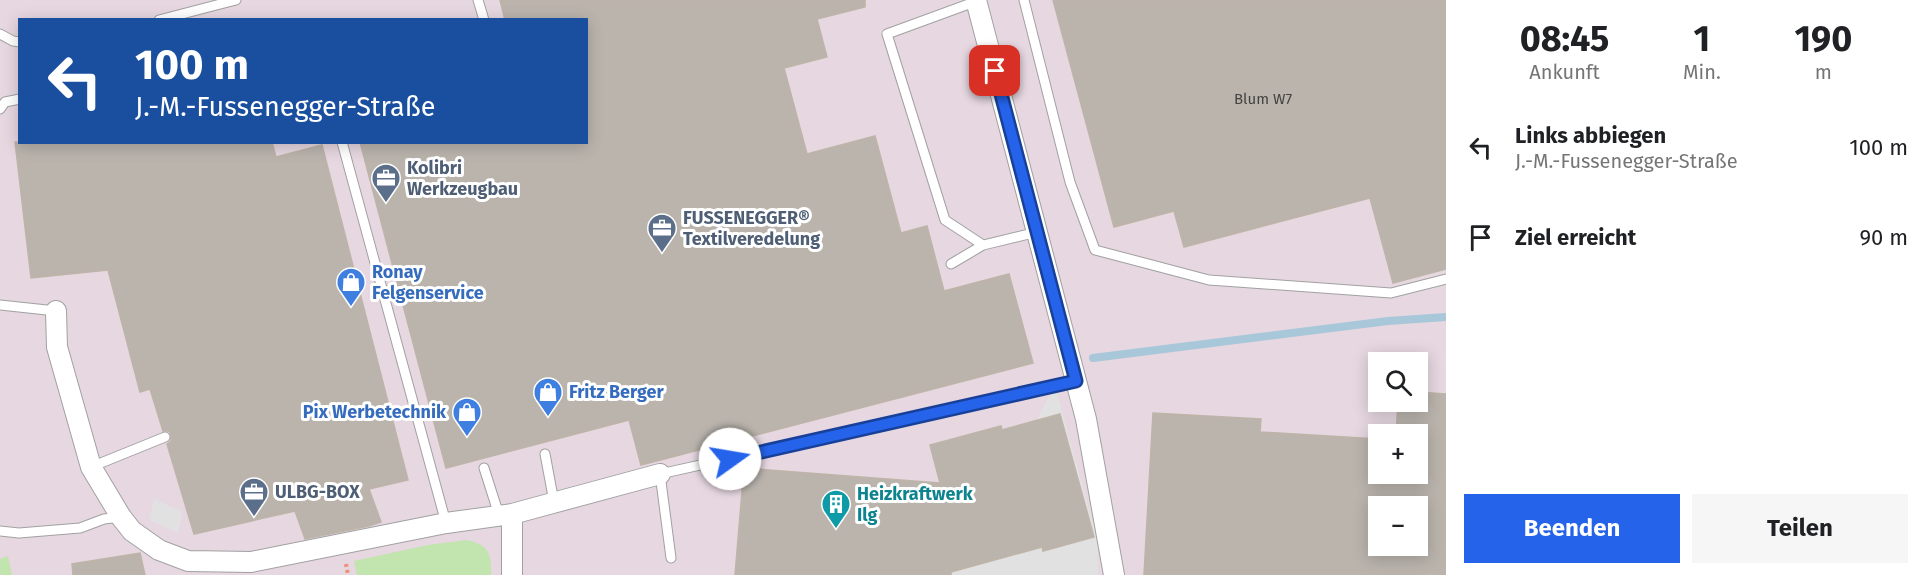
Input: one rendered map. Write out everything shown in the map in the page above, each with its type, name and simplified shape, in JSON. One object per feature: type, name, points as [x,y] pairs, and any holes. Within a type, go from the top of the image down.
[{"type":"street","points":[[976,1],[1086,419],[1114,575]]},
{"type":"street","points":[[56,311],[57,347],[91,467],[132,531],[159,550],[188,561],[251,562],[446,523],[506,514],[660,474]]},
{"type":"street","points":[[506,514],[512,575]]},
{"type":"lane","points":[[167,18],[236,0]]},
{"type":"lane","points":[[478,0],[483,18]]},
{"type":"lane","points":[[1024,0],[1070,182],[1095,250],[1209,280],[1391,293],[1446,279]]},
{"type":"lane","points":[[976,1],[887,34],[945,220],[983,244]]},
{"type":"lane","points":[[0,34],[18,42]]},
{"type":"lane","points":[[0,109],[5,102],[18,99]]},
{"type":"lane","points":[[343,144],[446,523]]},
{"type":"lane","points":[[951,264],[983,244],[1037,232]]},
{"type":"lane","points":[[0,305],[56,311]]},
{"type":"lane","points":[[671,558],[660,474],[1076,381]]},
{"type":"lane","points":[[91,467],[165,437]]},
{"type":"lane","points":[[545,454],[554,502]]},
{"type":"lane","points":[[484,468],[506,514]]},
{"type":"lane","points":[[0,531],[20,533],[80,528],[104,519],[121,516]]},
{"type":"shaded area","points":[[0,0],[1446,0],[1446,575],[0,575]]},
{"type":"shaded area","points":[[1055,386],[1098,541],[1098,575],[952,575]]},
{"type":"shaded area","points":[[154,499],[183,512],[178,533],[149,520]]},
{"type":"green space","points":[[467,540],[480,545],[488,552],[491,561],[491,575],[357,575],[354,561],[428,545]]},
{"type":"green space","points":[[8,556],[12,575],[0,575],[0,559]]},
{"type":"building","name":"FUSSENEGGER® Textilveredelung","points":[[500,0],[865,0],[865,7],[817,19],[827,57],[784,68],[807,154],[875,136],[901,233],[927,226],[944,291],[1009,274],[1033,363],[641,465],[629,420],[446,468],[361,144],[588,144],[588,18],[504,18]]},
{"type":"building","points":[[1053,0],[1446,0],[1446,269],[1393,283],[1370,198],[1184,247],[1174,211],[1114,227]]},
{"type":"building","points":[[15,142],[18,144],[273,144],[276,157],[322,145],[408,480],[369,489],[381,522],[369,526],[305,539],[295,511],[194,534],[167,444],[171,441],[171,435],[169,431],[163,431],[150,389],[140,392],[108,270],[31,278]]},
{"type":"building","points":[[1428,393],[1446,394],[1446,575],[1144,575],[1153,413],[1261,419],[1260,432],[1368,438],[1368,484],[1428,484],[1428,424],[1397,424],[1397,412],[1428,412]]},
{"type":"building","points":[[1060,414],[1094,537],[1043,551],[1042,547],[951,572],[951,575],[735,575],[744,468],[940,483],[930,445],[1001,426],[1002,430]]},
{"type":"building","points":[[140,553],[145,575],[73,575],[72,564]]},
{"type":"waterway","points":[[1093,358],[1388,321],[1446,317]]},
{"type":"place","name":"Kolibri Werkzeugbau","points":[[386,204]]},
{"type":"place","name":"FUSSENEGGER® Textilveredelung","points":[[662,254]]},
{"type":"place","name":"Ronay Felgenservice","points":[[351,308]]},
{"type":"place","name":"Fritz Berger","points":[[548,418]]},
{"type":"place","name":"Pix Werbetechnik","points":[[467,438]]},
{"type":"place","name":"ULBG-BOX","points":[[254,518]]},
{"type":"place","name":"Heizkraftwerk Ilg","points":[[836,530]]},
{"type":"route","points":[[730,459],[1076,381],[995,71]]}]
